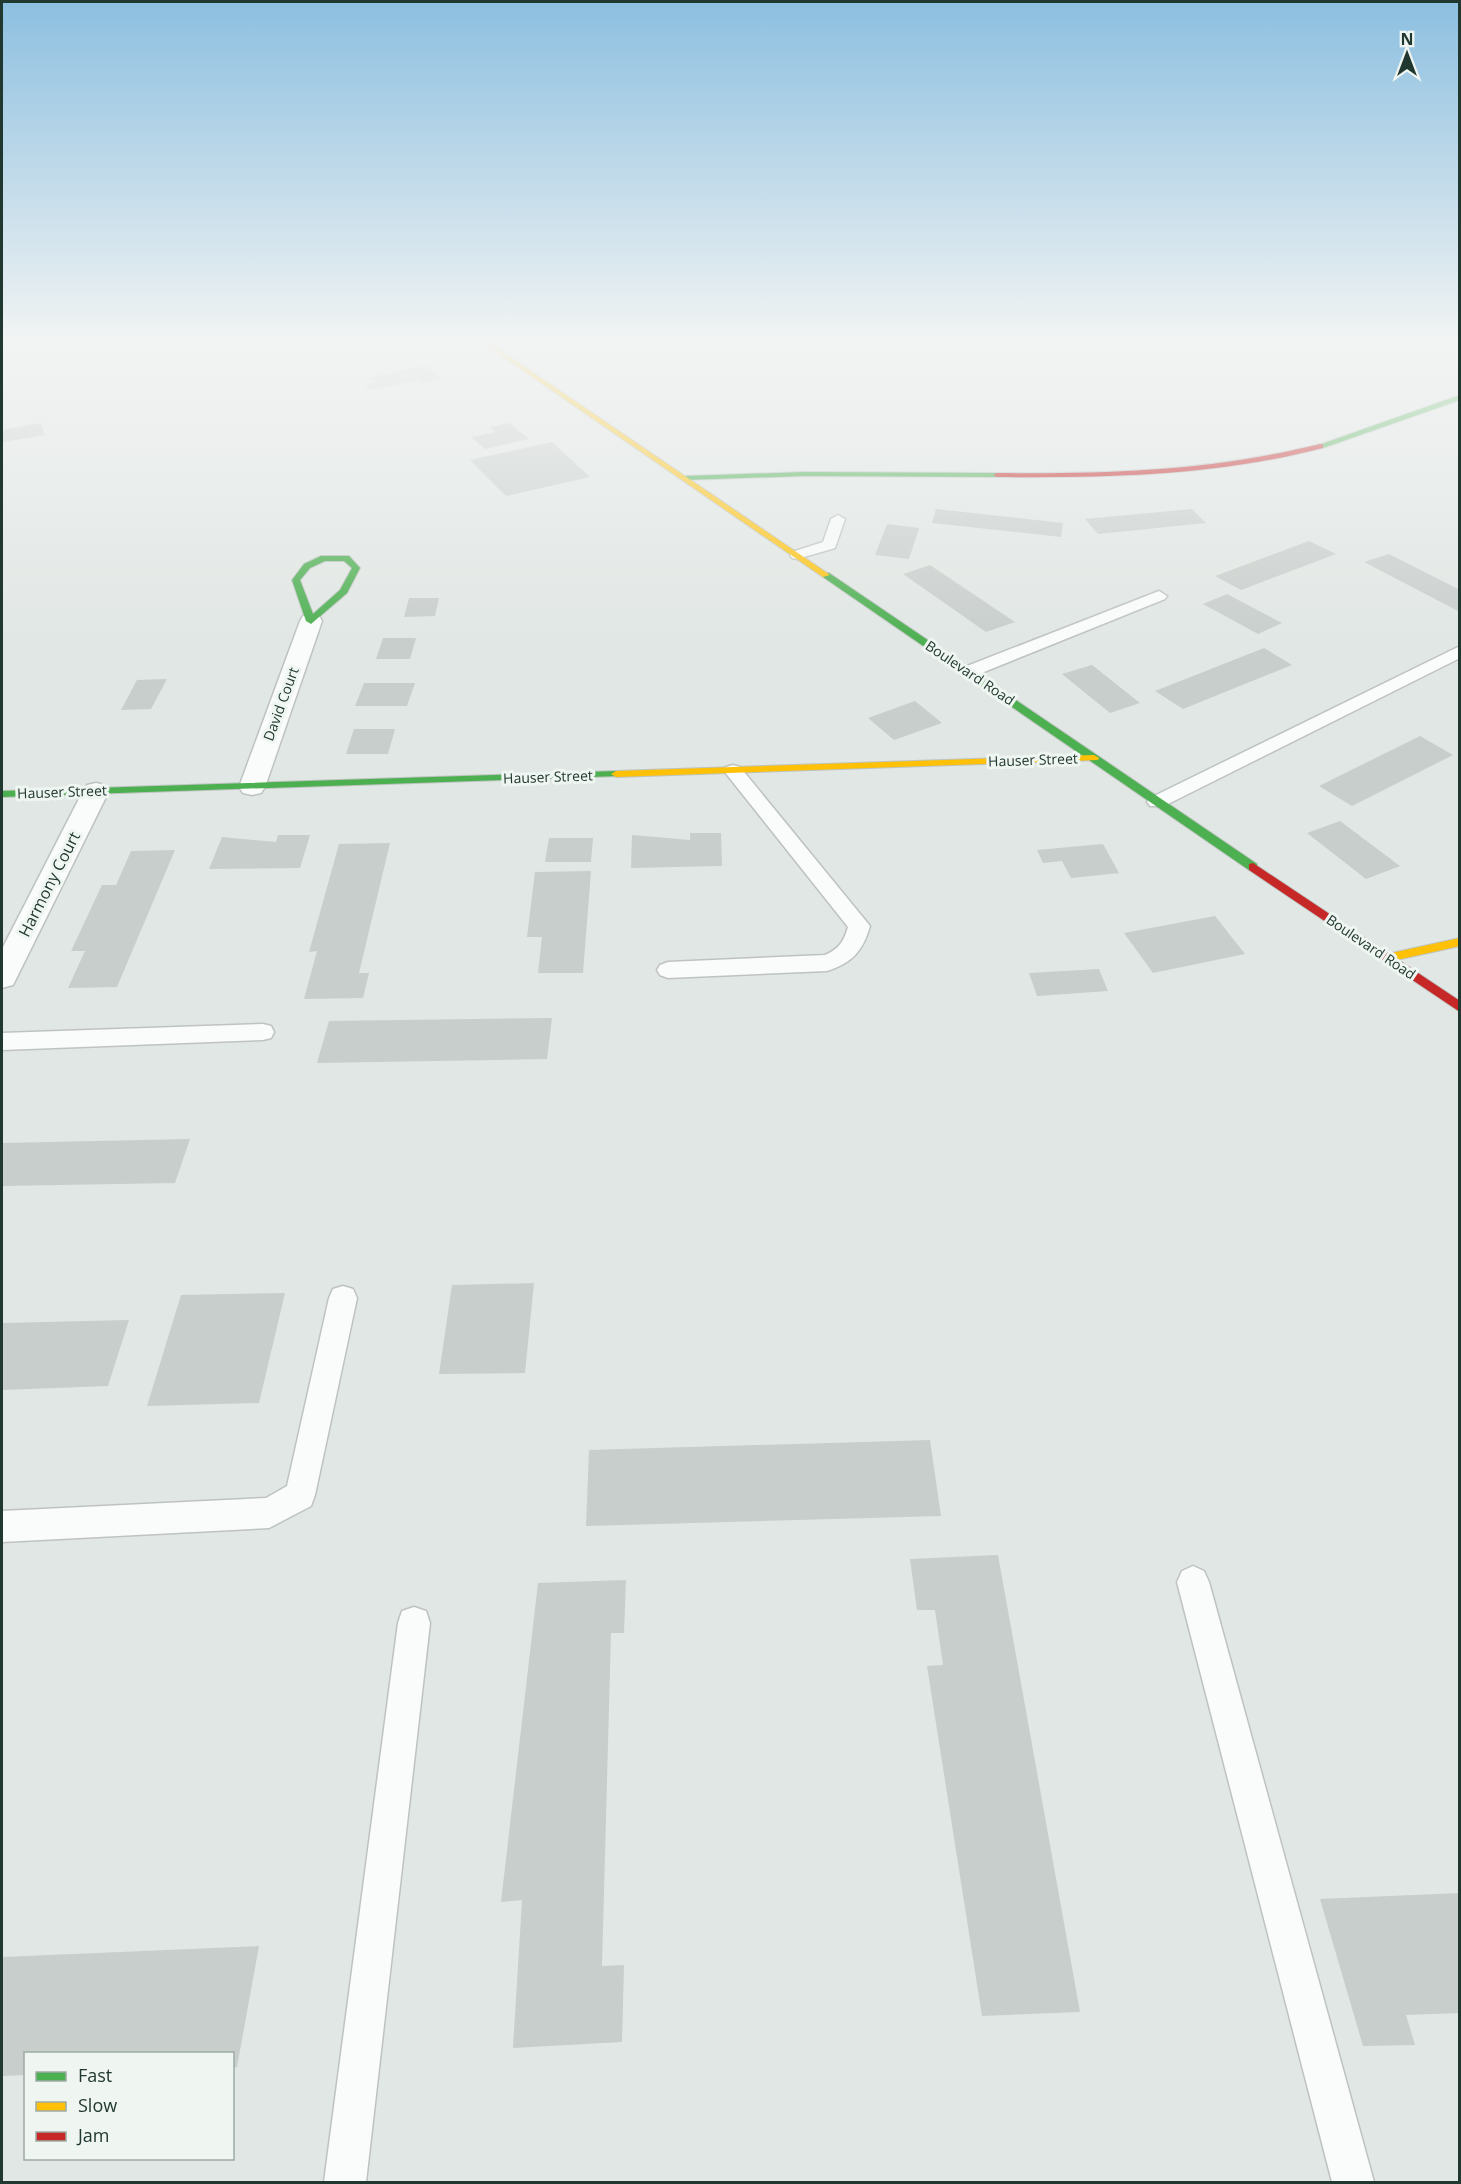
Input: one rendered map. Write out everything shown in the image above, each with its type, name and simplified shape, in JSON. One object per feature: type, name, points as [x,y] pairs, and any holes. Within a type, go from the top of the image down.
[{"type":"street","name":"Boulevard Road","points":[[630,441],[1460,1008]]},
{"type":"street","points":[[685,478],[763,473],[1129,476],[1218,468],[1274,459],[1336,441]]},
{"type":"street","name":"David Court","points":[[252,787],[311,621],[351,582],[356,568],[353,562],[346,558],[324,558],[306,566],[299,573],[296,580],[298,590],[311,621]]},
{"type":"street","name":"Hauser Street","points":[[2,794],[1094,758]]},
{"type":"street","name":"Harmony Court","points":[[2,977],[96,791]]},
{"type":"street","points":[[1387,958],[1460,942]]},
{"type":"lane","points":[[797,555],[830,545],[838,519]]},
{"type":"lane","points":[[968,672],[1159,596]]},
{"type":"lane","points":[[1156,802],[1460,651]]},
{"type":"lane","points":[[668,970],[827,963],[844,958],[855,941],[859,926],[733,771]]},
{"type":"lane","points":[[2,1042],[263,1032]]},
{"type":"lane","points":[[2,1527],[269,1514],[300,1495],[343,1298]]},
{"type":"lane","points":[[1193,1582],[1353,2182]]},
{"type":"lane","points":[[345,2182],[414,1623]]},
{"type":"building","points":[[476,441],[521,441],[485,449]]},
{"type":"building","points":[[552,442],[590,477],[506,496],[470,460]]},
{"type":"building","points":[[936,509],[1063,523],[1061,537],[932,523]]},
{"type":"building","points":[[1192,509],[1206,523],[1098,534],[1085,519]]},
{"type":"building","points":[[887,524],[919,528],[909,559],[875,555]]},
{"type":"building","points":[[1309,541],[1336,554],[1241,590],[1215,576]]},
{"type":"building","points":[[1389,554],[1460,590],[1460,612],[1364,562]]},
{"type":"building","points":[[930,565],[1015,622],[986,632],[903,574]]},
{"type":"building","points":[[1227,594],[1282,623],[1258,634],[1203,604]]},
{"type":"building","points":[[409,598],[439,598],[435,616],[404,617]]},
{"type":"building","points":[[383,638],[416,638],[410,659],[376,659]]},
{"type":"building","points":[[1264,648],[1292,665],[1183,709],[1155,691]]},
{"type":"building","points":[[1092,665],[1140,703],[1110,713],[1062,674]]},
{"type":"building","points":[[167,679],[151,709],[121,710],[137,680]]},
{"type":"building","points":[[364,683],[415,683],[407,706],[355,706]]},
{"type":"building","points":[[915,701],[942,723],[894,740],[868,718]]},
{"type":"building","points":[[354,729],[395,729],[388,754],[346,754]]},
{"type":"building","points":[[1420,736],[1453,755],[1352,806],[1319,786]]},
{"type":"building","points":[[1340,821],[1400,866],[1366,879],[1307,833]]},
{"type":"building","points":[[690,833],[721,833],[722,866],[631,868],[632,835],[690,840]]},
{"type":"building","points":[[278,835],[310,835],[300,868],[209,869],[222,837],[276,842]]},
{"type":"building","points":[[549,838],[593,838],[591,862],[545,862]]},
{"type":"building","points":[[390,843],[359,973],[369,973],[363,998],[304,999],[317,951],[309,952],[339,844]]},
{"type":"building","points":[[1103,844],[1119,873],[1071,878],[1062,861],[1043,863],[1037,850]]},
{"type":"building","points":[[175,850],[117,987],[68,988],[85,951],[71,951],[102,885],[116,885],[131,851]]},
{"type":"building","points":[[591,871],[583,973],[538,973],[542,937],[527,937],[535,872]]},
{"type":"building","points":[[1215,916],[1245,954],[1153,973],[1124,933]]},
{"type":"building","points":[[1099,969],[1108,991],[1037,996],[1029,973]]},
{"type":"building","points":[[552,1018],[547,1059],[317,1063],[329,1021]]},
{"type":"building","points":[[190,1139],[175,1183],[2,1186],[2,1143]]},
{"type":"building","points":[[534,1283],[525,1373],[439,1374],[452,1285]]},
{"type":"building","points":[[285,1293],[259,1403],[147,1406],[181,1295]]},
{"type":"building","points":[[129,1320],[108,1386],[2,1390],[2,1323]]},
{"type":"building","points":[[930,1440],[941,1516],[586,1526],[589,1450]]},
{"type":"building","points":[[998,1555],[1080,2012],[982,2016],[927,1666],[943,1665],[935,1610],[917,1610],[910,1559]]},
{"type":"building","points":[[626,1580],[624,1633],[611,1633],[602,1966],[624,1965],[622,2042],[513,2048],[522,1900],[501,1902],[538,1583]]},
{"type":"building","points":[[1460,1893],[1460,2013],[1406,2015],[1415,2045],[1363,2046],[1320,1899]]},
{"type":"building","points":[[259,1946],[237,2067],[234,2068],[234,2052],[24,2052],[24,2075],[2,2076],[2,1957]]},
{"type":"traffic: fast","points":[[1320,446],[1335,441]]},
{"type":"traffic: fast","points":[[685,478],[804,474],[997,475]]},
{"type":"traffic: fast","points":[[324,558],[346,558],[356,568],[344,591],[311,621],[296,580],[307,566],[324,558]]},
{"type":"traffic: fast","points":[[826,575],[1253,867]]},
{"type":"traffic: fast","points":[[2,794],[616,774]]},
{"type":"traffic: slow","points":[[629,441],[826,575]]},
{"type":"traffic: slow","points":[[616,774],[1094,758]]},
{"type":"traffic: slow","points":[[1387,958],[1460,942]]},
{"type":"traffic: jam","points":[[997,475],[1160,473],[1241,464],[1320,446]]},
{"type":"traffic: jam","points":[[1253,867],[1460,1008]]}]
